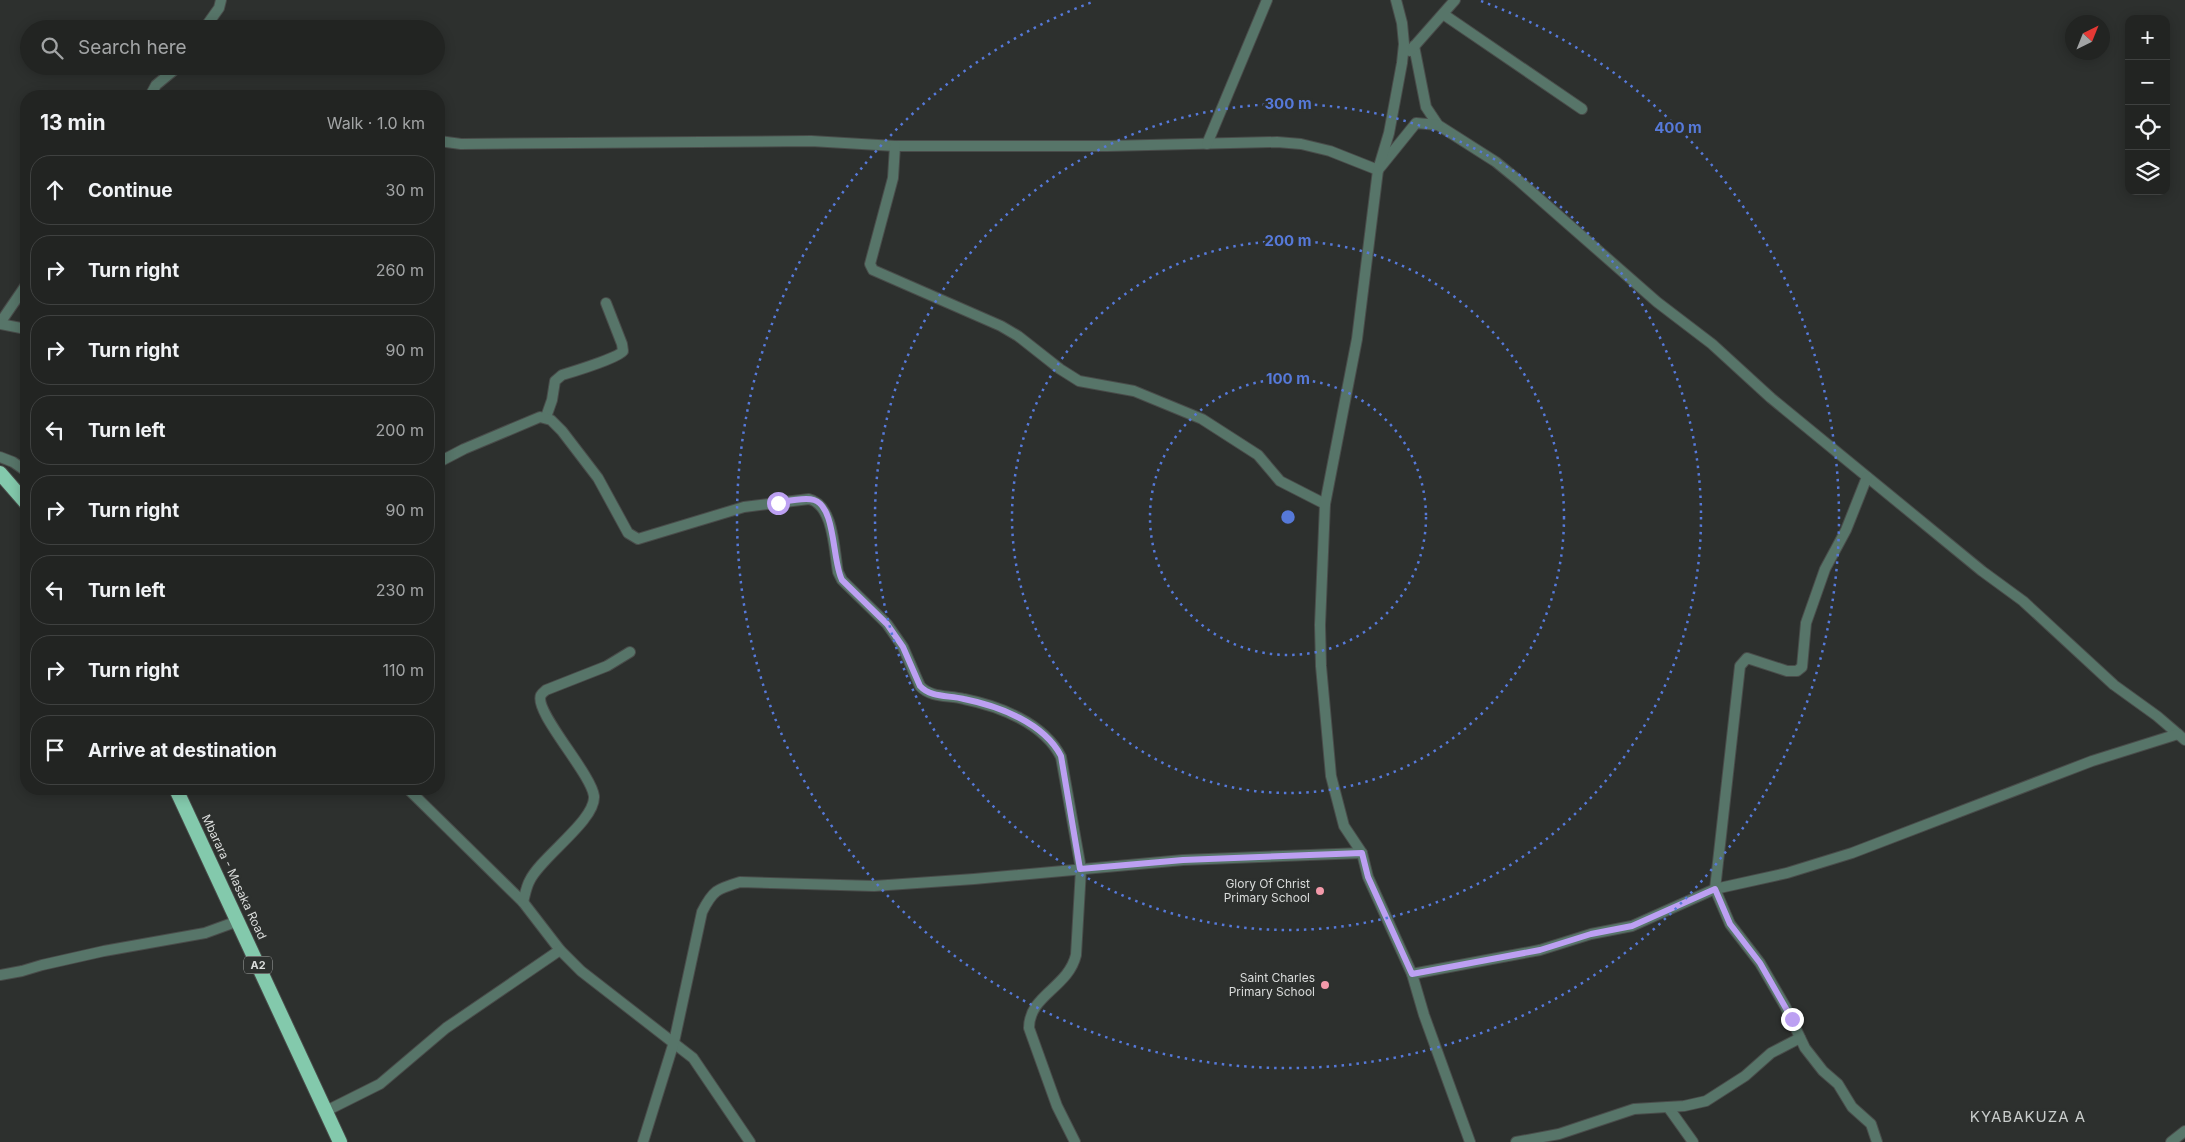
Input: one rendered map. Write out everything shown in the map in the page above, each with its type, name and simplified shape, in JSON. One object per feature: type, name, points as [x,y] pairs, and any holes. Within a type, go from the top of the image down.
[{"type":"highway","points":[[0,473],[20,496]]},
{"type":"highway","name":"Mbarara - Masaka Road","points":[[179,795],[340,1142]]},
{"type":"street","points":[[210,20],[219,8],[221,0]]},
{"type":"street","points":[[1208,144],[1267,0]]},
{"type":"street","points":[[1396,0],[1402,23],[1404,44],[1402,62],[1389,133],[1378,170],[1357,339],[1325,504],[1320,625],[1325,722],[1331,776],[1344,826],[1362,853],[1368,877],[1412,974],[1424,1015],[1470,1142]]},
{"type":"street","points":[[1402,62],[1455,0]]},
{"type":"street","points":[[1443,14],[1582,109]]},
{"type":"street","points":[[1414,46],[1426,107],[1438,125],[1496,162],[1518,180],[1657,302],[1712,344],[1771,398],[1982,571],[2023,601],[2114,685],[2182,737]]},
{"type":"street","points":[[153,90],[156,85],[168,75]]},
{"type":"street","points":[[1378,170],[1416,123],[1438,125]]},
{"type":"street","points":[[445,142],[461,144],[811,140],[895,146],[1108,146],[1277,142],[1301,144],[1330,151],[1378,170]]},
{"type":"street","points":[[895,146],[893,178],[870,264],[873,270],[1002,326],[1018,336],[1060,370],[1080,381],[1134,391],[1202,419],[1258,455],[1280,481],[1325,504]]},
{"type":"street","points":[[20,294],[0,323],[20,328]]},
{"type":"street","points":[[546,417],[557,378],[616,357],[623,351],[606,304]]},
{"type":"street","points":[[445,459],[534,418],[546,417],[562,430],[598,478],[624,528],[638,539],[744,507],[809,499],[816,501],[821,505],[829,520],[838,572],[842,580],[887,624],[903,647],[920,686],[931,694],[963,698],[990,706],[1024,721],[1048,736],[1061,756],[1080,869],[1076,955],[1073,966],[1066,977],[1033,1010],[1029,1017],[1028,1028],[1056,1106],[1075,1142]]},
{"type":"street","points":[[0,457],[20,467]]},
{"type":"street","points":[[1867,477],[1846,530],[1825,570],[1806,623],[1802,667],[1796,672],[1787,671],[1747,658],[1740,666],[1715,889],[1730,924],[1760,963],[1785,1006],[1800,1038],[1817,1064],[1838,1084],[1852,1107],[1871,1124],[1877,1142]]},
{"type":"street","points":[[523,902],[530,880],[576,829],[594,801],[590,783],[545,713],[541,695],[546,690],[607,666],[630,652]]},
{"type":"street","points":[[1412,974],[1540,950],[1591,934],[1632,926],[1715,889],[1787,872],[1852,853],[2092,760],[2182,737]]},
{"type":"street","points":[[414,795],[523,902],[560,950],[581,971],[693,1058],[750,1142]]},
{"type":"street","points":[[643,1142],[674,1042],[702,912],[711,894],[720,888],[740,882],[874,886],[1183,860],[1362,853]]},
{"type":"street","points":[[0,975],[104,951],[206,933],[238,921]]},
{"type":"street","points":[[326,1111],[380,1084],[446,1028],[560,950]]},
{"type":"street","points":[[1516,1142],[1559,1134],[1634,1109],[1668,1107],[1706,1101],[1745,1076],[1771,1053],[1800,1038]]},
{"type":"street","points":[[1668,1107],[1693,1142]]},
{"type":"street","points":[[2171,1142],[2185,1131]]},
{"type":"place","name":"Glory Of Christ Primary School","points":[[1320,891]]},
{"type":"place","name":"Saint Charles Primary School","points":[[1325,985]]},
{"type":"district","name":"KYABAKUZA A","points":[[2028,1117]]},
{"type":"route","points":[[778,503],[809,499],[821,505],[829,520],[838,572],[842,580],[887,624],[903,647],[920,686],[925,691],[931,694],[963,698],[990,706],[1024,721],[1048,736],[1061,756],[1080,869],[1183,860],[1362,853],[1368,877],[1394,930],[1412,974],[1540,950],[1591,934],[1632,926],[1715,889],[1730,924],[1760,963],[1792,1019]]}]
